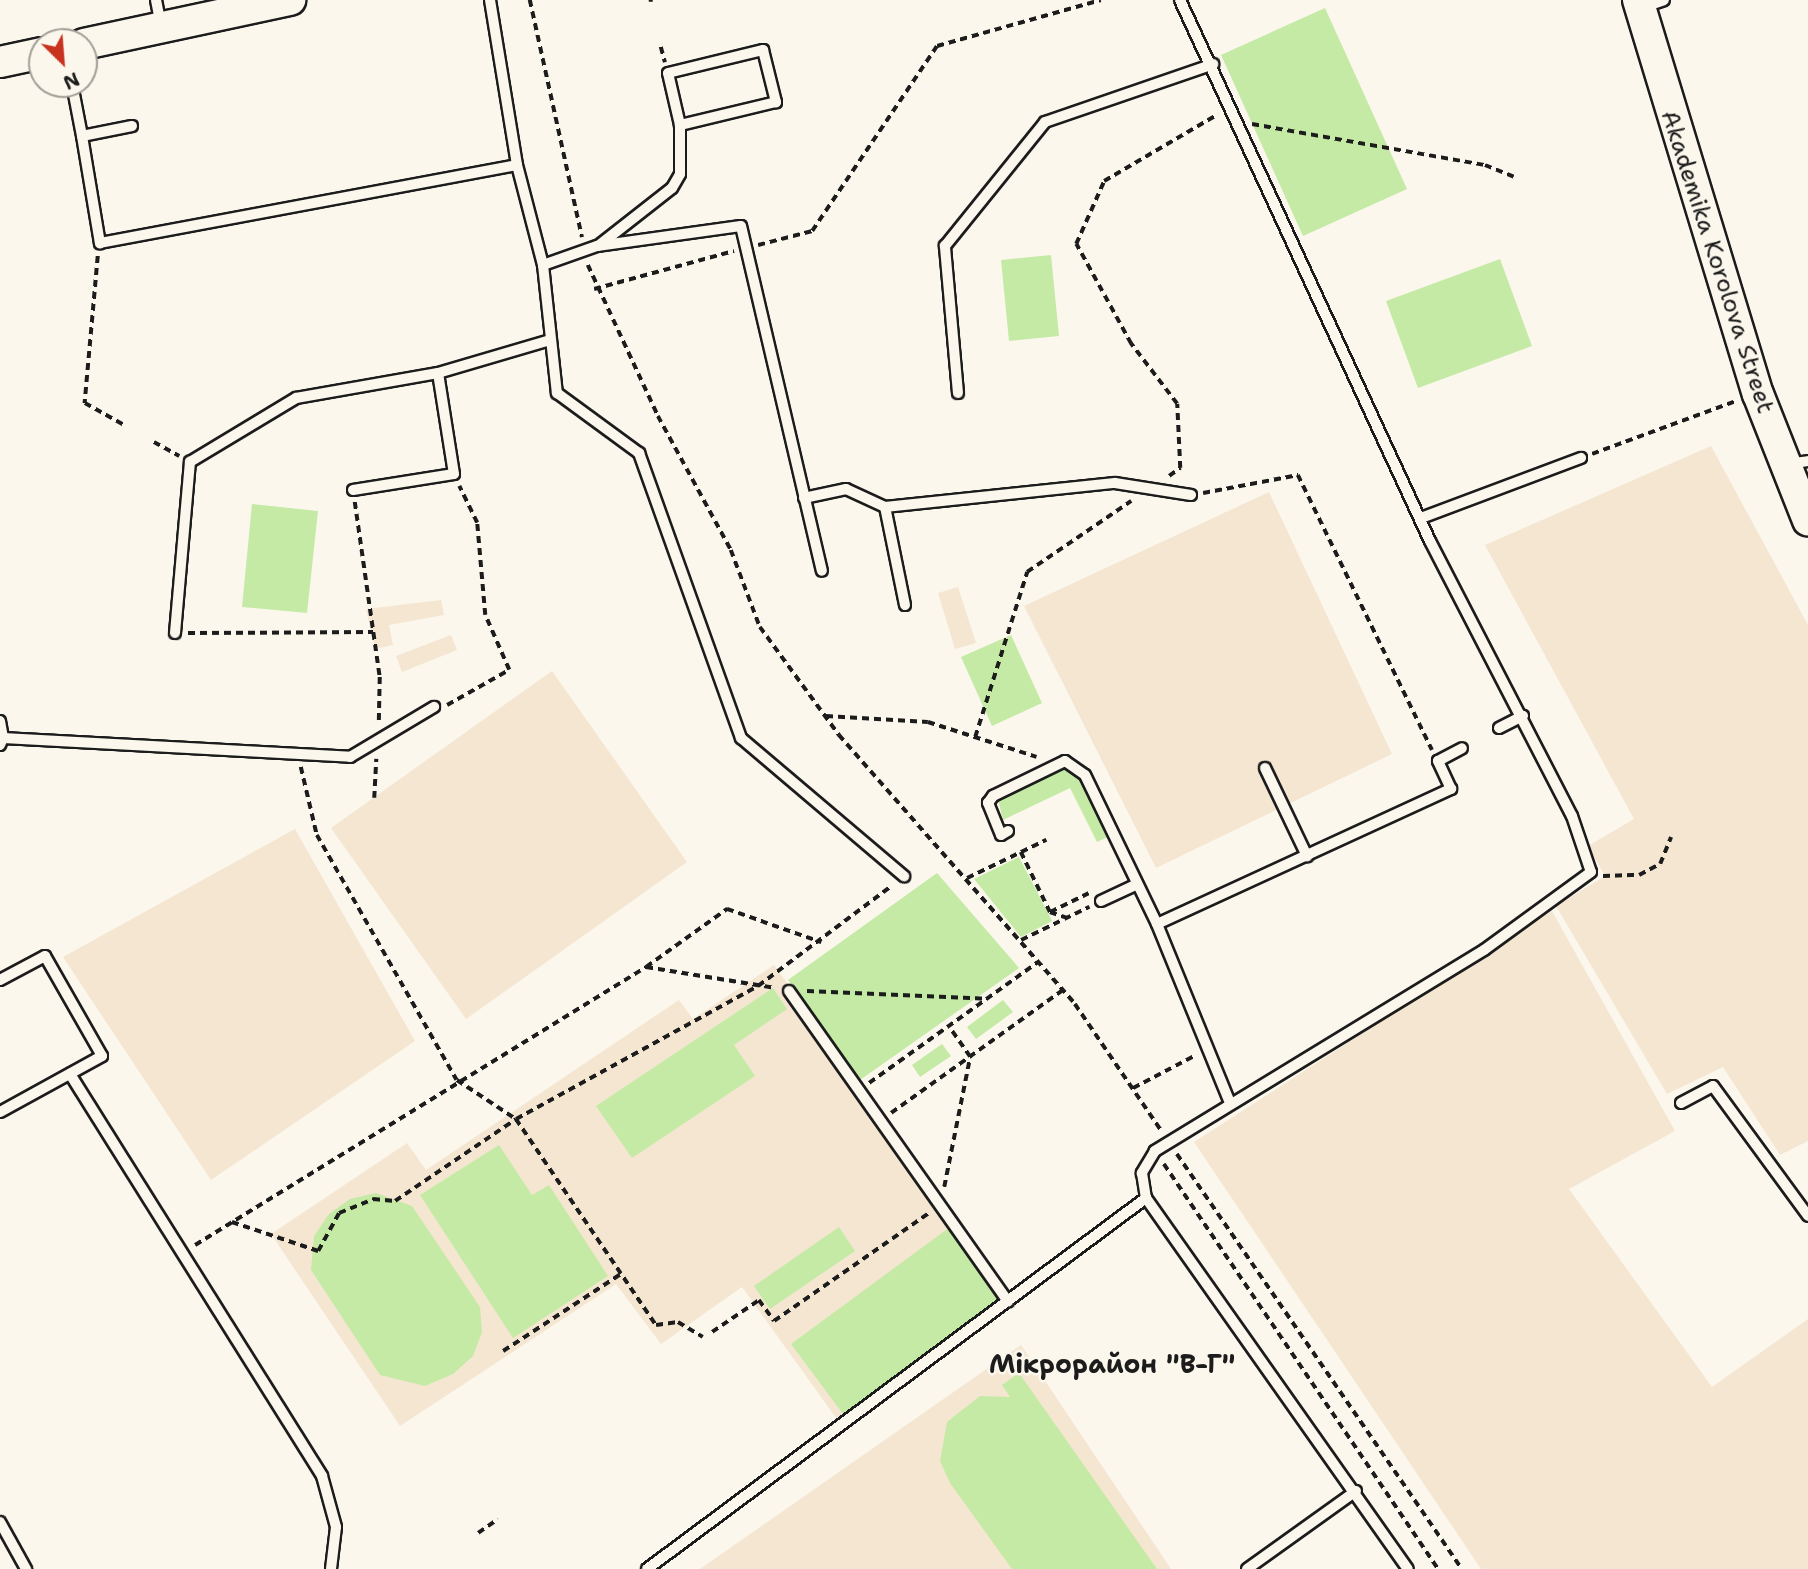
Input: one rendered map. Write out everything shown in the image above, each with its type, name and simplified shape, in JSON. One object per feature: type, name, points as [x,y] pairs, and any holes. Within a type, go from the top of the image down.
[{"type":"main road","points":[[98,38],[158,14],[290,0]]},
{"type":"main road","name":"Akademika Korolova Street","points":[[1647,3],[1758,394],[1796,462],[1808,520]]},
{"type":"main road","points":[[0,62],[28,56]]},
{"type":"lane","points":[[490,0],[517,165],[542,265],[557,393],[639,453],[741,738],[904,876]]},
{"type":"lane","points":[[1180,0],[1240,122],[1421,518],[1572,816],[1591,872],[1484,950],[1155,1151],[1142,1173],[1146,1198],[1356,1491],[1408,1569]]},
{"type":"lane","points":[[542,265],[585,253],[597,246],[671,188],[680,174],[680,125],[667,73],[763,50],[776,102],[680,125]]},
{"type":"lane","points":[[958,393],[945,246],[1045,122],[1213,64]]},
{"type":"lane","points":[[75,98],[100,243],[517,165]]},
{"type":"lane","points":[[82,136],[132,126]]},
{"type":"lane","points":[[597,246],[741,226],[744,248],[822,571]]},
{"type":"lane","points":[[175,633],[190,462],[296,398],[438,373],[550,340]]},
{"type":"lane","points":[[354,489],[454,474],[438,373]]},
{"type":"lane","points":[[1421,518],[1581,458]]},
{"type":"lane","points":[[804,498],[846,489],[886,507],[1115,483],[1191,495]]},
{"type":"lane","points":[[886,507],[905,605]]},
{"type":"lane","points":[[0,722],[2,741],[350,757],[434,707]]},
{"type":"lane","points":[[1499,728],[1523,716]]},
{"type":"lane","points":[[1157,924],[1451,789],[1438,761],[1462,748]]},
{"type":"lane","points":[[1008,831],[1001,835],[988,803],[993,796],[1065,761],[1086,775],[1157,924],[1230,1103]]},
{"type":"lane","points":[[1265,768],[1307,856]]},
{"type":"lane","points":[[1101,901],[1138,884]]},
{"type":"lane","points":[[0,980],[45,956],[102,1056],[0,1112]]},
{"type":"lane","points":[[789,991],[1008,1302]]},
{"type":"lane","points":[[70,1074],[180,1255],[322,1476],[336,1527],[331,1569]]},
{"type":"lane","points":[[1681,1103],[1713,1086],[1808,1216]]},
{"type":"lane","points":[[647,1569],[1146,1198]]},
{"type":"lane","points":[[1247,1569],[1356,1491]]},
{"type":"lane","points":[[0,1522],[26,1569]]},
{"type":"path","points":[[530,0],[594,289],[731,550],[760,627],[825,716],[1063,990],[1462,1569]]},
{"type":"path","points":[[594,289],[812,231],[937,46],[1101,0]]},
{"type":"path","points":[[975,737],[1027,572],[1180,468],[1177,404],[1130,344],[1076,244],[1104,181],[1232,106]]},
{"type":"path","points":[[1240,122],[1485,165],[1514,177]]},
{"type":"path","points":[[100,243],[85,403],[126,426]]},
{"type":"path","points":[[1581,458],[1758,394]]},
{"type":"path","points":[[154,442],[190,462]]},
{"type":"path","points":[[434,707],[458,703],[509,670],[485,615],[477,523],[454,474]]},
{"type":"path","points":[[1191,495],[1298,475],[1438,761]]},
{"type":"path","points":[[354,489],[373,632],[378,740],[374,798]]},
{"type":"path","points":[[175,633],[373,632]]},
{"type":"path","points":[[825,716],[928,722],[1059,765]]},
{"type":"path","points":[[298,754],[317,835],[457,1080],[516,1119],[656,1325],[678,1322],[703,1337]]},
{"type":"path","points":[[1591,872],[1609,879],[1639,874],[1660,864],[1671,836]]},
{"type":"path","points":[[967,878],[1046,840]]},
{"type":"path","points":[[1021,852],[1050,912],[1067,918]]},
{"type":"path","points":[[232,1222],[318,1251],[339,1213],[373,1199],[395,1201],[516,1119],[758,986],[821,942],[904,876]]},
{"type":"path","points":[[1050,912],[1093,891]]},
{"type":"path","points":[[1021,940],[1101,901]]},
{"type":"path","points":[[180,1255],[457,1080],[646,967],[727,909],[821,942]]},
{"type":"path","points":[[859,1091],[1038,962]]},
{"type":"path","points":[[646,967],[789,991],[987,999]]},
{"type":"path","points":[[880,1121],[1063,990]]},
{"type":"path","points":[[712,1332],[759,1300],[774,1321],[940,1205],[970,1057],[948,1027]]},
{"type":"path","points":[[1133,1088],[1208,1049]]},
{"type":"path","points":[[1155,1151],[1438,1569]]},
{"type":"path","points":[[503,1351],[622,1273]]},
{"type":"path","points":[[478,1533],[498,1519]]},
{"type":"shaded area","points":[[1711,446],[1808,625],[1808,1141],[1780,1155],[1723,1067],[1667,1094],[1556,906],[1605,876],[1588,846],[1634,819],[1485,545]]},
{"type":"shaded area","points":[[1269,492],[1392,754],[1156,868],[1024,606]]},
{"type":"shaded area","points":[[958,587],[976,643],[955,649],[938,593]]},
{"type":"shaded area","points":[[441,600],[444,615],[389,625],[393,645],[375,649],[366,609]]},
{"type":"shaded area","points":[[451,635],[457,650],[402,672],[396,656]]},
{"type":"shaded area","points":[[552,671],[687,862],[466,1019],[331,828]]},
{"type":"shaded area","points":[[295,829],[415,1041],[211,1180],[63,957]]},
{"type":"shaded area","points":[[1552,911],[1675,1131],[1569,1189],[1712,1387],[1808,1319],[1808,1569],[1481,1569],[1194,1142]]},
{"type":"shaded area","points":[[774,965],[1011,1293],[839,1422],[742,1287],[661,1344],[616,1284],[400,1426],[271,1234],[407,1143],[426,1170],[679,1000],[693,1019]]},
{"type":"shaded area","points":[[1021,1345],[1171,1569],[700,1569]]},
{"type":"green space","points":[[1325,8],[1407,189],[1303,236],[1221,55]]},
{"type":"green space","points":[[1051,255],[1059,336],[1009,341],[1001,260]]},
{"type":"green space","points":[[1500,259],[1532,346],[1418,388],[1386,301]]},
{"type":"green space","points":[[252,504],[318,511],[307,613],[242,607]]},
{"type":"green space","points":[[1011,635],[1042,703],[992,726],[961,657]]},
{"type":"green space","points":[[1063,768],[1084,781],[1110,836],[1097,842],[1070,788],[1003,820],[998,799]]},
{"type":"green space","points":[[1019,857],[1052,921],[1021,937],[974,879]]},
{"type":"green space","points":[[937,873],[1019,968],[860,1080],[788,980]]},
{"type":"green space","points":[[773,988],[787,1009],[734,1045],[755,1076],[632,1158],[596,1106]]},
{"type":"green space","points":[[1003,1000],[1013,1012],[976,1039],[967,1027]]},
{"type":"green space","points":[[942,1044],[951,1056],[920,1077],[912,1065]]},
{"type":"green space","points":[[499,1145],[532,1195],[549,1185],[608,1276],[513,1338],[420,1195]]},
{"type":"green space","points":[[376,1193],[412,1206],[480,1307],[482,1332],[473,1356],[453,1374],[425,1386],[380,1375],[311,1270],[314,1236],[329,1214],[350,1199]]},
{"type":"green space","points":[[839,1227],[855,1251],[770,1309],[754,1286]]},
{"type":"green space","points":[[950,1227],[1002,1297],[843,1414],[791,1344]]},
{"type":"green space","points":[[1019,1373],[1157,1569],[1012,1569],[950,1483],[940,1461],[947,1422],[980,1396],[1010,1397],[1002,1385]]},
{"type":"district","name":"Мікрорайон \"В-Г\"","points":[[1112,1364]]}]
